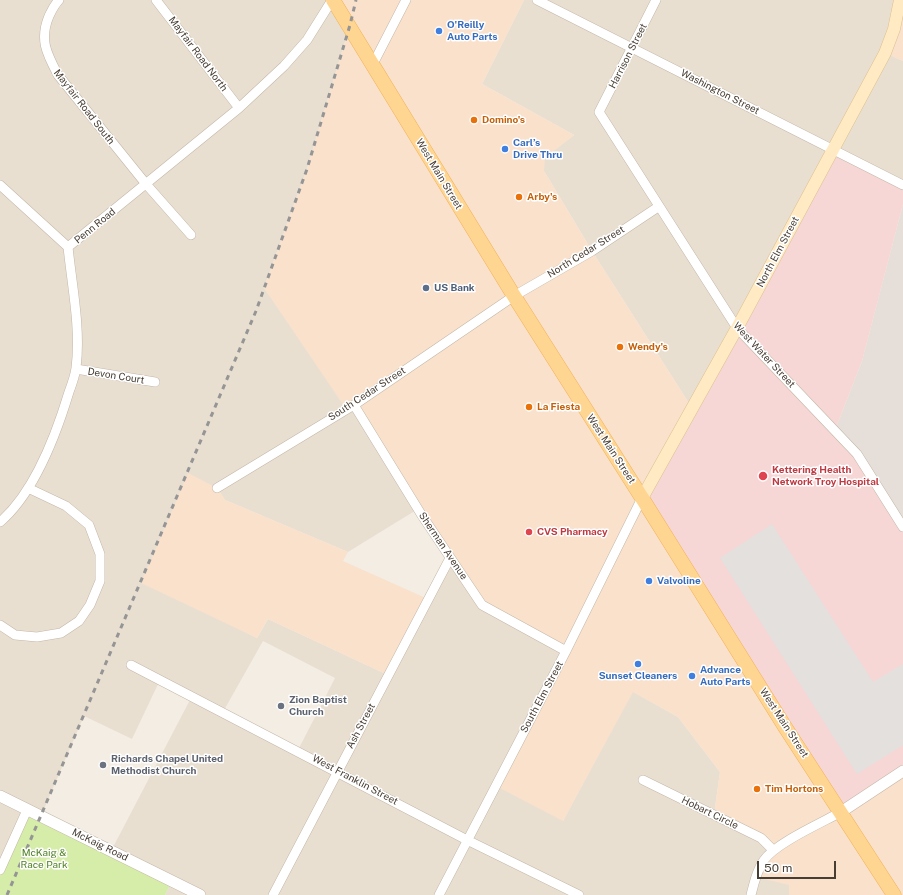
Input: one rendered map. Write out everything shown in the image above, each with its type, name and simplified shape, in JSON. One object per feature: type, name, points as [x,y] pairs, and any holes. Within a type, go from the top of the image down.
[{"type":"main road","name":"West Main Street","points":[[333,0],[514,296],[781,720],[894,895]]},
{"type":"main road","name":"North Elm Street","points":[[642,498],[737,328],[832,150],[886,53],[894,29],[900,0]]},
{"type":"street","name":"Mayfair Road South","points":[[59,0],[55,4],[48,20],[43,38],[47,55],[58,75],[146,184],[191,236]]},
{"type":"street","name":"Mayfair Road North","points":[[156,0],[239,108]]},
{"type":"street","name":"Penn Road","points":[[0,522],[10,514],[28,488],[64,410],[76,369],[77,335],[68,247],[239,108],[284,66],[303,45],[333,0]]},
{"type":"street","points":[[373,64],[406,0]]},
{"type":"street","name":"Washington Street","points":[[537,0],[633,47],[903,185]]},
{"type":"street","name":"Harrison Street","points":[[599,112],[656,0]]},
{"type":"street","name":"West Water Street","points":[[599,112],[658,207],[737,328],[857,454],[903,527]]},
{"type":"street","points":[[0,185],[68,247]]},
{"type":"street","name":"North Cedar Street","points":[[514,296],[592,251],[658,207]]},
{"type":"street","name":"South Cedar Street","points":[[217,488],[354,405],[514,296]]},
{"type":"street","name":"Devon Court","points":[[76,369],[155,382]]},
{"type":"street","name":"Sherman Avenue","points":[[354,405],[450,558],[482,605],[566,651]]},
{"type":"street","points":[[0,625],[16,635],[37,637],[61,633],[79,621],[90,605],[100,581],[100,554],[89,525],[66,506],[28,488]]},
{"type":"street","name":"South Elm Street","points":[[439,895],[566,651],[642,498]]},
{"type":"street","name":"Ash Street","points":[[273,895],[450,558]]},
{"type":"street","name":"West Franklin Street","points":[[131,665],[467,840],[579,895]]},
{"type":"street","points":[[751,895],[756,877],[764,860],[773,850],[841,812],[903,771]]},
{"type":"street","name":"Hobart Circle","points":[[643,780],[761,838],[773,850]]},
{"type":"street","name":"McKaig Road","points":[[0,796],[200,895]]},
{"type":"street","points":[[0,870],[27,810]]},
{"type":"shaded area","points":[[0,0],[333,0],[350,25],[307,169],[264,288],[354,405],[418,509],[348,552],[225,500],[217,488],[241,630],[257,638],[268,619],[388,675],[450,558],[566,651],[563,821],[632,691],[678,717],[720,772],[714,815],[761,838],[789,885],[789,895],[165,895],[172,881],[111,851],[192,696],[160,680],[132,739],[84,716],[41,816],[0,870]],"holes":[[[263,641],[335,678],[298,750],[223,712]]]},
{"type":"shaded area","points":[[333,0],[524,0],[482,84],[574,135],[545,158],[544,171],[592,251],[692,408],[903,771],[903,895],[789,895],[789,885],[756,877],[773,850],[714,815],[720,772],[678,717],[633,692],[563,821],[496,786],[566,651],[482,605],[354,405],[346,409],[264,288],[307,169],[350,25]]},
{"type":"shaded area","points":[[524,0],[900,0],[886,53],[903,61],[903,185],[692,408],[592,251],[544,171],[544,158],[574,135],[482,84]]},
{"type":"shaded area","points":[[903,0],[903,61],[885,53]]},
{"type":"shaded area","name":"Kettering Health Network Troy Hospital","points":[[832,150],[903,185],[903,204],[862,361],[835,430],[903,527],[903,771],[841,812],[642,498]]},
{"type":"shaded area","points":[[903,204],[903,527],[835,430],[862,361]]},
{"type":"shaded area","points":[[188,473],[217,488],[225,500],[348,552],[343,561],[428,599],[388,675],[268,619],[257,638],[141,583]]},
{"type":"shaded area","points":[[772,524],[873,682],[903,664],[903,745],[857,774],[720,558]]},
{"type":"green space","name":"McKaig & Race Park","points":[[27,810],[172,881],[165,895],[0,895],[0,868]]},
{"type":"railway","points":[[7,895],[256,311],[307,169],[356,0]]},
{"type":"place","name":"O'Reilly Auto Parts","points":[[439,31]]},
{"type":"place","name":"Domino's","points":[[474,120]]},
{"type":"place","name":"Carl’s Drive Thru","points":[[505,149]]},
{"type":"place","name":"Arby's","points":[[519,197]]},
{"type":"place","name":"US Bank","points":[[426,288]]},
{"type":"place","name":"Wendy's","points":[[620,347]]},
{"type":"place","name":"La Fiesta","points":[[529,407]]},
{"type":"place","name":"Kettering Health Network Troy Hospital","points":[[763,476]]},
{"type":"place","name":"CVS Pharmacy","points":[[529,532]]},
{"type":"place","name":"Valvoline","points":[[649,581]]},
{"type":"place","name":"Sunset Cleaners","points":[[638,664]]},
{"type":"place","name":"Advance Auto Parts","points":[[692,676]]},
{"type":"place","name":"Zion Baptist Church","points":[[281,706]]},
{"type":"place","name":"Richards Chapel United Methodist Church","points":[[103,765]]},
{"type":"place","name":"Tim Hortons","points":[[757,789]]}]
